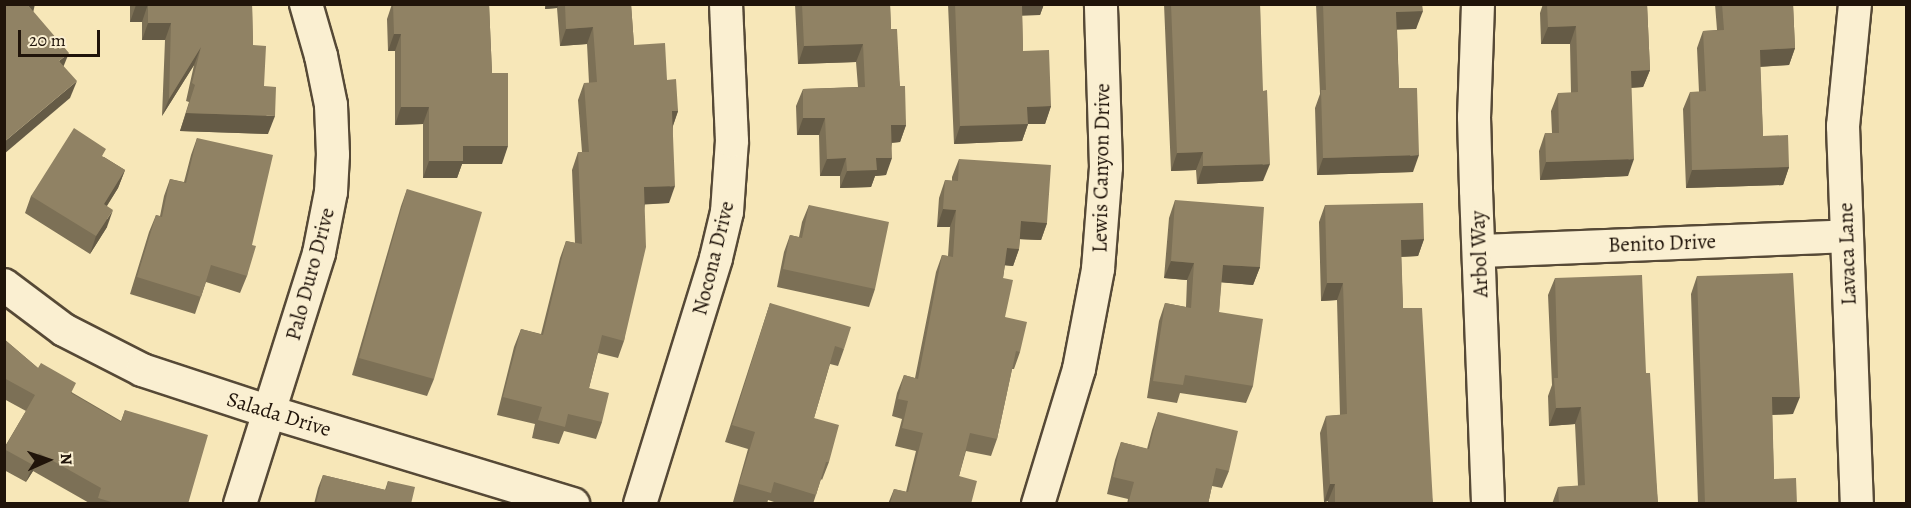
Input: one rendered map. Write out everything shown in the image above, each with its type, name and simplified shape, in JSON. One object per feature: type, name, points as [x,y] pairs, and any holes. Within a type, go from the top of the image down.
[{"type":"street","name":"Palo Duro Drive","points":[[240,504],[322,241],[332,180],[331,105],[324,68],[306,4]]},
{"type":"street","name":"Nocona Drive","points":[[640,504],[717,258],[727,212],[732,141],[726,4]]},
{"type":"street","name":"Lewis Canyon Drive","points":[[1038,504],[1079,369],[1098,268],[1106,167],[1101,4]]},
{"type":"street","name":"Arbol Way","points":[[1478,4],[1474,117],[1488,504]]},
{"type":"street","name":"Lavaca Lane","points":[[1855,4],[1842,126],[1857,504]]},
{"type":"street","name":"Benito Drive","points":[[1479,250],[1846,236]]},
{"type":"street","name":"Salada Drive","points":[[4,285],[64,330],[119,360],[165,378],[573,504]]},
{"type":"building","points":[[4,4],[27,4],[69,53],[59,61],[77,81],[4,142]]},
{"type":"building","points":[[148,4],[252,4],[253,45],[266,46],[264,86],[276,87],[275,116],[186,113],[195,85],[192,83],[201,47],[169,99],[171,23],[148,23]]},
{"type":"building","points":[[393,4],[489,4],[492,73],[508,73],[508,146],[463,146],[463,161],[429,161],[429,107],[401,107],[401,34],[394,34]]},
{"type":"building","points":[[565,4],[631,4],[634,45],[665,43],[667,80],[676,79],[678,111],[672,111],[675,186],[644,187],[646,247],[624,341],[602,335],[589,388],[609,393],[602,422],[568,414],[565,427],[538,420],[542,407],[503,397],[521,329],[543,335],[566,241],[582,244],[578,152],[589,152],[584,83],[597,82],[593,27],[566,29]]},
{"type":"building","points":[[802,4],[890,4],[891,29],[897,29],[900,86],[905,86],[906,125],[891,125],[892,158],[876,158],[877,170],[847,171],[846,158],[827,159],[825,118],[803,118],[803,89],[865,87],[863,44],[804,46]]},
{"type":"building","points":[[955,4],[1022,4],[1023,51],[1049,50],[1051,106],[1027,107],[1028,124],[960,126]]},
{"type":"building","points":[[1171,4],[1260,4],[1263,91],[1267,90],[1270,164],[1203,166],[1203,152],[1177,153]]},
{"type":"building","points":[[1323,4],[1422,4],[1423,11],[1396,12],[1399,88],[1417,88],[1419,155],[1323,158],[1321,90],[1326,90]]},
{"type":"building","points":[[1547,4],[1647,4],[1650,70],[1631,71],[1634,159],[1546,162],[1545,133],[1559,133],[1558,93],[1578,92],[1576,26],[1548,27]]},
{"type":"building","points":[[1722,4],[1793,4],[1795,48],[1760,50],[1763,136],[1788,135],[1789,167],[1692,170],[1690,92],[1706,91],[1703,31],[1724,30]]},
{"type":"building","points":[[74,128],[106,149],[102,156],[125,170],[104,204],[113,210],[96,236],[31,196]]},
{"type":"building","points":[[197,138],[273,155],[252,245],[256,246],[247,276],[211,265],[201,297],[137,277],[156,215],[162,217],[170,179],[186,183]]},
{"type":"building","points":[[959,159],[1051,165],[1047,223],[1021,221],[1019,249],[1007,248],[1003,278],[1013,280],[1005,317],[1027,322],[1020,352],[1016,351],[997,439],[970,433],[959,476],[977,481],[971,504],[890,504],[894,489],[908,492],[923,433],[902,428],[908,401],[898,399],[904,375],[918,379],[942,255],[953,257],[956,210],[943,209],[945,180],[958,181]]},
{"type":"building","points":[[407,189],[482,212],[434,379],[359,358]]},
{"type":"building","points":[[1175,200],[1264,207],[1260,267],[1223,265],[1219,312],[1263,319],[1253,386],[1185,375],[1183,385],[1153,381],[1165,303],[1191,308],[1194,263],[1171,261]]},
{"type":"building","points":[[1423,203],[1424,239],[1401,240],[1403,308],[1422,308],[1433,504],[1335,504],[1335,484],[1330,484],[1326,416],[1347,414],[1343,283],[1327,283],[1325,205]]},
{"type":"building","points":[[809,205],[889,222],[875,289],[783,269],[790,235],[802,238]]},
{"type":"building","points":[[1793,273],[1800,397],[1772,397],[1774,479],[1796,478],[1797,504],[1705,504],[1697,276]]},
{"type":"building","points":[[1642,275],[1646,373],[1650,373],[1658,504],[1559,504],[1558,487],[1585,485],[1581,407],[1556,408],[1554,378],[1558,378],[1555,278]]},
{"type":"building","points":[[770,303],[851,327],[844,349],[835,346],[814,418],[839,425],[829,462],[826,462],[816,495],[774,482],[771,493],[739,484],[755,432],[732,425]]},
{"type":"building","points":[[4,339],[38,368],[41,363],[76,383],[71,393],[121,422],[125,410],[208,435],[188,504],[118,504],[98,498],[101,488],[39,453],[33,465],[4,449],[35,395],[4,378]]},
{"type":"building","points":[[1158,412],[1238,431],[1229,471],[1216,468],[1208,504],[1128,504],[1134,482],[1113,477],[1121,442],[1149,449]]},
{"type":"building","points":[[323,475],[386,490],[388,481],[415,487],[411,504],[316,504]]}]
